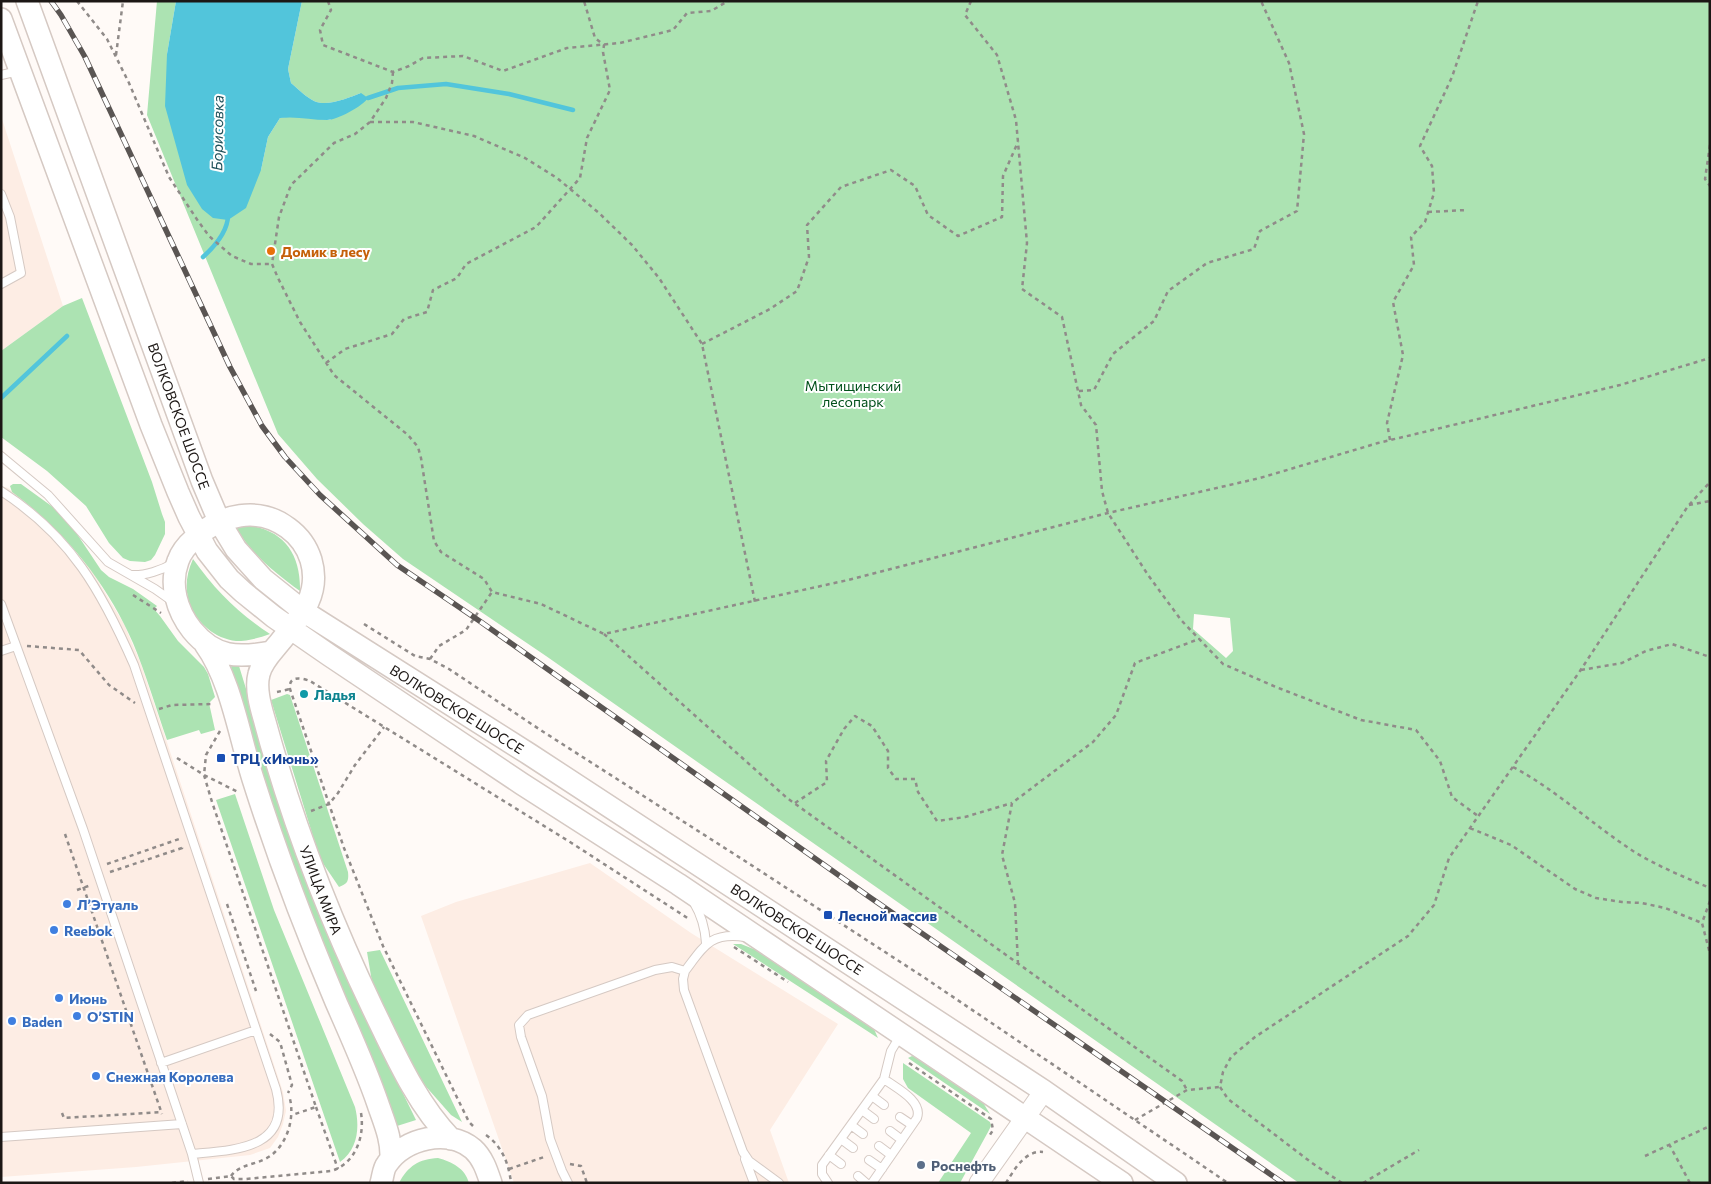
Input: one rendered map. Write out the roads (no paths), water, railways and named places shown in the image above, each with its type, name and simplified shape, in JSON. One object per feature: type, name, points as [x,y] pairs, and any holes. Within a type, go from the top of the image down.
[{"type":"main road","name":"ВОЛКОВСКОЕ ШОССЕ","points":[[27,1],[194,459],[219,521],[236,550],[247,563],[268,583],[303,611],[529,754],[1044,1091],[1176,1183]]},
{"type":"main road","name":"ВОЛКОВСКОЕ ШОССЕ","points":[[1,19],[11,73],[151,425],[198,535],[207,551],[229,579],[250,598],[290,628],[522,784],[678,884],[1122,1183]]},
{"type":"main road","name":"УЛИЦА МИРА","points":[[178,560],[189,543],[198,535],[219,521],[240,515],[254,515],[278,522],[296,534],[304,544],[310,557],[314,576],[313,591],[303,611],[263,664],[258,684],[264,718],[293,817],[337,931],[383,1029],[424,1106],[439,1127],[451,1139]]},
{"type":"main road","points":[[178,560],[174,584],[179,608]]},
{"type":"main road","name":"УЛИЦА МИРА","points":[[179,608],[187,623],[214,656],[224,676],[244,752],[305,929],[373,1089],[388,1132],[391,1150],[386,1169]]},
{"type":"main road","points":[[205,644],[227,654],[239,656],[271,652]]},
{"type":"main road","points":[[386,1169],[403,1149],[418,1141],[435,1138],[451,1139],[473,1149],[486,1167],[491,1183]]},
{"type":"street","points":[[979,1183],[1044,1091]]},
{"type":"street","points":[[368,1183],[386,1169]]},
{"type":"lane","points":[[1,194],[10,217],[21,273],[1,284]]},
{"type":"lane","points":[[3,461],[48,495],[108,562],[155,589],[179,608]]},
{"type":"lane","points":[[1,491],[34,515],[57,537],[90,578],[117,627],[134,665],[278,1098],[279,1115],[273,1130],[263,1140],[247,1146],[192,1154]]},
{"type":"lane","points":[[126,573],[146,574],[166,568],[178,560]]},
{"type":"lane","points":[[1,604],[98,875],[192,1154],[199,1183]]},
{"type":"lane","points":[[1,651],[16,646]]},
{"type":"lane","points":[[678,884],[688,894],[702,916],[706,943]]},
{"type":"lane","points":[[754,1183],[684,990],[683,979],[685,971],[706,943],[718,938],[735,936],[757,939]]},
{"type":"lane","points":[[568,1183],[548,1131],[542,1096],[519,1030],[519,1025],[528,1016],[665,967],[685,971]]},
{"type":"lane","points":[[161,1063],[256,1030]]},
{"type":"lane","points":[[828,1183],[824,1179],[822,1168],[884,1079],[891,1051],[901,1034]]},
{"type":"lane","points":[[872,1183],[918,1116],[917,1106],[884,1079]]},
{"type":"lane","points":[[872,1096],[884,1105]]},
{"type":"lane","points":[[862,1110],[874,1119]]},
{"type":"lane","points":[[900,1117],[912,1125]]},
{"type":"lane","points":[[1,1137],[182,1124]]},
{"type":"lane","points":[[851,1125],[863,1134]]},
{"type":"lane","points":[[890,1131],[902,1140]]},
{"type":"lane","points":[[841,1139],[853,1148]]},
{"type":"lane","points":[[879,1146],[891,1155]]},
{"type":"lane","points":[[743,1152],[750,1161],[779,1183]]},
{"type":"lane","points":[[830,1155],[841,1164]]},
{"type":"lane","points":[[869,1160],[882,1169]]},
{"type":"lane","points":[[858,1176],[866,1183]]},
{"type":"water","points":[[176,1],[302,1],[288,69],[291,83],[308,97],[319,103],[338,101],[361,93],[368,98],[343,115],[327,120],[292,117],[280,118],[268,137],[261,170],[246,208],[228,220],[213,218],[202,209],[187,185],[165,106],[167,54]]},
{"type":"waterway","points":[[368,98],[398,88],[446,84],[509,94],[573,110]]},
{"type":"waterway","name":"Борисовка","points":[[203,257],[216,244],[223,233],[228,215]]},
{"type":"waterway","name":"Борисовка","points":[[1,398],[67,336]]},
{"type":"railway","points":[[51,1],[85,57],[230,367],[262,426],[285,457],[320,495],[397,565],[481,622],[868,896],[1283,1183]]},
{"type":"place","name":"Домик в лесу","points":[[271,251]]},
{"type":"place","name":"Ладья","points":[[304,694]]},
{"type":"place","name":"ТРЦ «Июнь»","points":[[221,758]]},
{"type":"place","name":"Л’Этуаль","points":[[67,904]]},
{"type":"place","name":"Лесной массив","points":[[828,915]]},
{"type":"place","name":"Reebok","points":[[54,930]]},
{"type":"place","name":"Июнь","points":[[59,998]]},
{"type":"place","name":"O’STIN","points":[[77,1016]]},
{"type":"place","name":"Baden","points":[[12,1021]]},
{"type":"place","name":"Снежная Королева","points":[[96,1076]]},
{"type":"place","name":"Роснефть","points":[[921,1165]]},
{"type":"park label","name":"Мытищинский лесопарк","points":[[853,394]]}]
